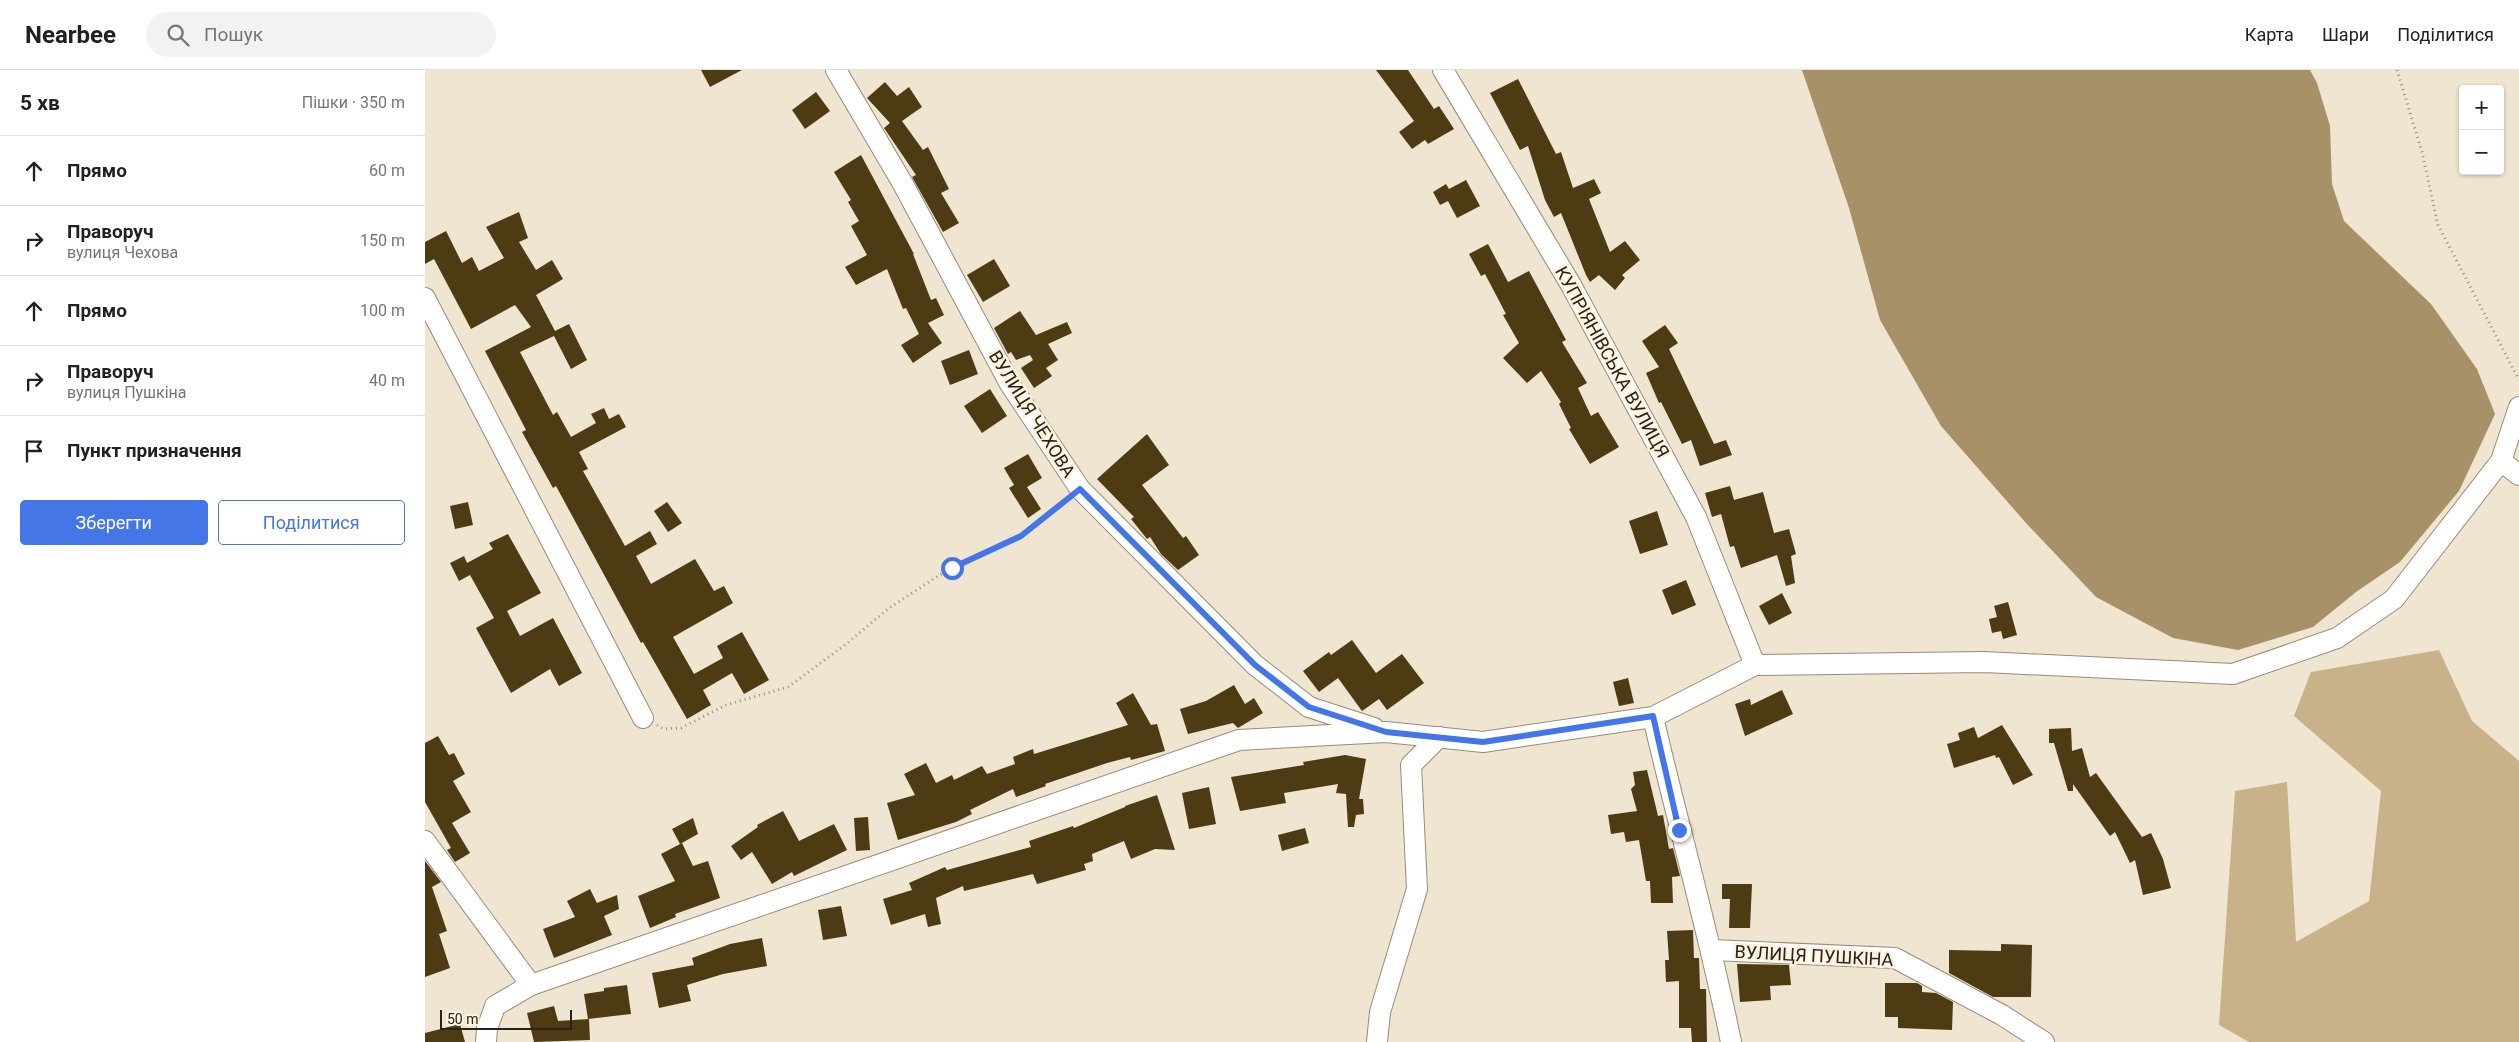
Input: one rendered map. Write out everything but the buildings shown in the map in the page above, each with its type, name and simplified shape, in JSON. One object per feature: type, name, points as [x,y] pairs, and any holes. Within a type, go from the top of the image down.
[{"type":"street","name":"ВУЛИЦЯ ЧЕХОВА","points":[[836,70],[903,184],[1010,384],[1080,489],[1255,665],[1309,707],[1386,732]]},
{"type":"street","name":"КУПРІЯНІВСЬКА ВУЛИЦЯ","points":[[1443,70],[1571,285],[1696,517],[1755,666]]},
{"type":"street","points":[[425,298],[643,718]]},
{"type":"street","points":[[486,1042],[487,1029],[495,1006],[531,985],[1239,740],[1386,732],[1483,742],[1653,716],[1755,666],[1985,662],[2233,674],[2337,638],[2393,599],[2501,461],[2519,407]]},
{"type":"street","points":[[2501,461],[2519,475]]},
{"type":"street","name":"ВУЛИЦЯ ПУШКІНА","points":[[1653,716],[1679,830],[1712,950],[1731,1042]]},
{"type":"street","points":[[1377,1042],[1380,1012],[1417,888],[1411,765],[1439,738]]},
{"type":"street","points":[[425,841],[451,879],[531,985]]},
{"type":"street","name":"ВУЛИЦЯ ПУШКІНА","points":[[1712,950],[1895,958],[2002,1014],[2044,1042]]},
{"type":"path","points":[[2397,70],[2422,152],[2439,224],[2519,380]]},
{"type":"path","points":[[643,718],[664,729],[681,728],[726,705],[788,687],[845,646],[889,608],[952,568],[1021,536],[1080,489]]},
{"type":"shaded area","points":[[1802,70],[2310,70],[2317,83],[2330,126],[2332,184],[2344,221],[2431,304],[2477,369],[2495,414],[2459,491],[2400,562],[2356,592],[2313,627],[2238,650],[2173,638],[2096,597],[2026,523],[1941,426],[1880,320],[1849,208]]},
{"type":"shaded area","points":[[2439,650],[2472,721],[2519,761],[2519,1042],[2249,1042],[2219,1025],[2235,791],[2287,782],[2296,942],[2369,901],[2381,791],[2294,716],[2311,672]]},
{"type":"route","points":[[952,568],[1021,536],[1080,489],[1255,665],[1309,707],[1386,732],[1483,742],[1653,716],[1679,830]]}]
